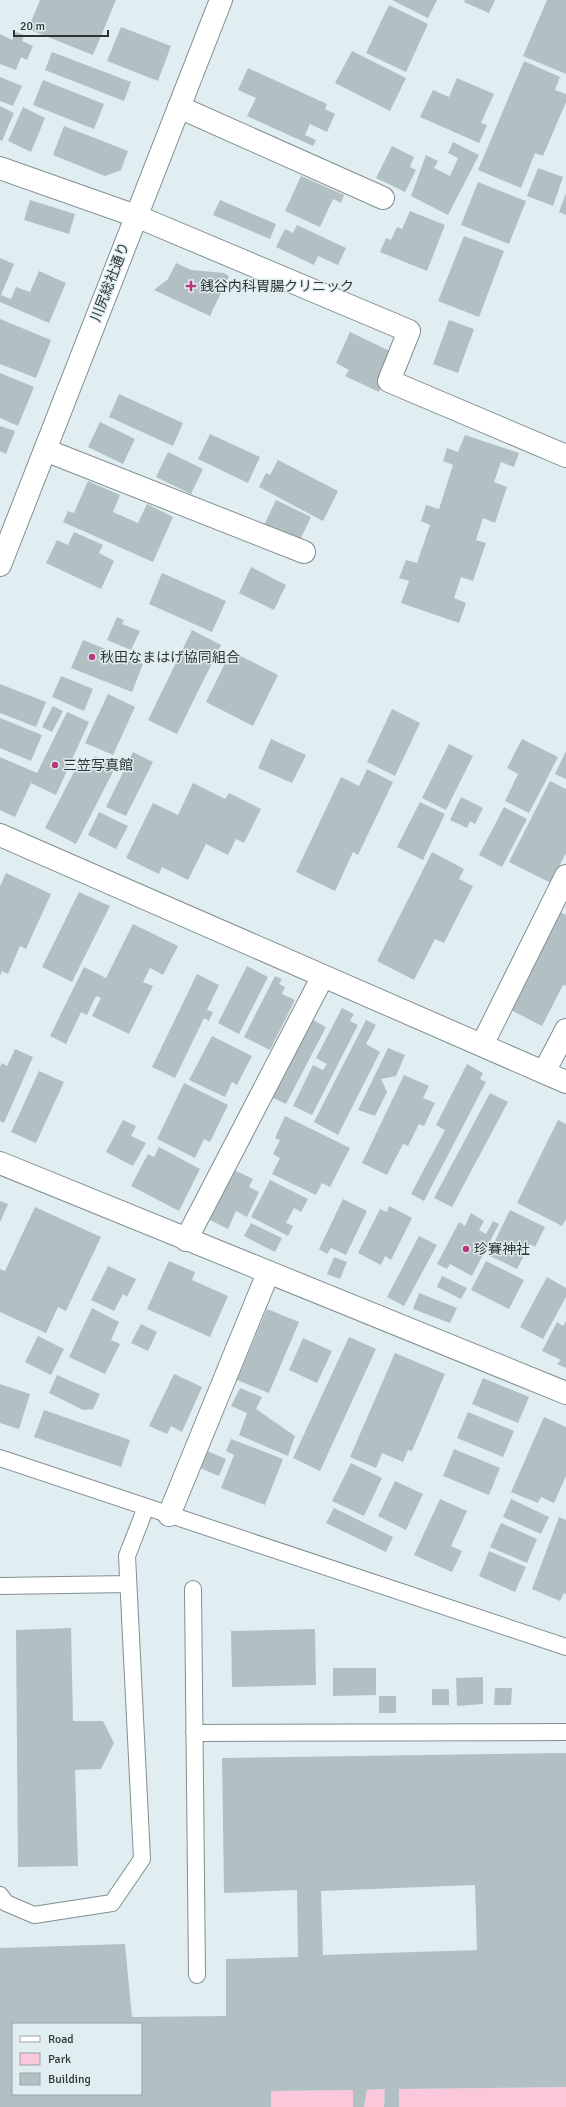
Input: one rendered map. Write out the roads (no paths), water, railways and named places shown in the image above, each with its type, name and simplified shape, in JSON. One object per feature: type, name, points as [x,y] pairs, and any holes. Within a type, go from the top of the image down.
[{"type":"street","name":"川尻総社通り","points":[[0,565],[6,535],[45,450],[221,0]]},
{"type":"street","points":[[179,107],[383,198]]},
{"type":"street","points":[[0,168],[136,216],[409,330],[388,381],[566,456]]},
{"type":"street","points":[[45,450],[304,552]]},
{"type":"street","points":[[0,835],[566,1082]]},
{"type":"street","points":[[482,1045],[566,876]]},
{"type":"street","points":[[186,1240],[323,976]]},
{"type":"street","points":[[544,1072],[566,1030]]},
{"type":"street","points":[[0,1163],[186,1240],[566,1393]]},
{"type":"street","points":[[169,1515],[268,1273]]},
{"type":"lane","points":[[0,1458],[566,1647]]},
{"type":"lane","points":[[0,1895],[6,1903],[34,1915],[112,1903],[142,1859],[126,1556],[146,1507]]},
{"type":"lane","points":[[0,1586],[128,1584]]},
{"type":"lane","points":[[193,1589],[197,1975]]},
{"type":"lane","points":[[194,1733],[566,1732]]},
{"type":"place","name":"銭谷内科胃腸クリニック","points":[[191,286]]},
{"type":"place","name":"秋田なまはげ協同組合","points":[[92,657]]},
{"type":"place","name":"三笠写真館","points":[[55,765]]},
{"type":"place","name":"珍賽神社","points":[[466,1249]]}]
